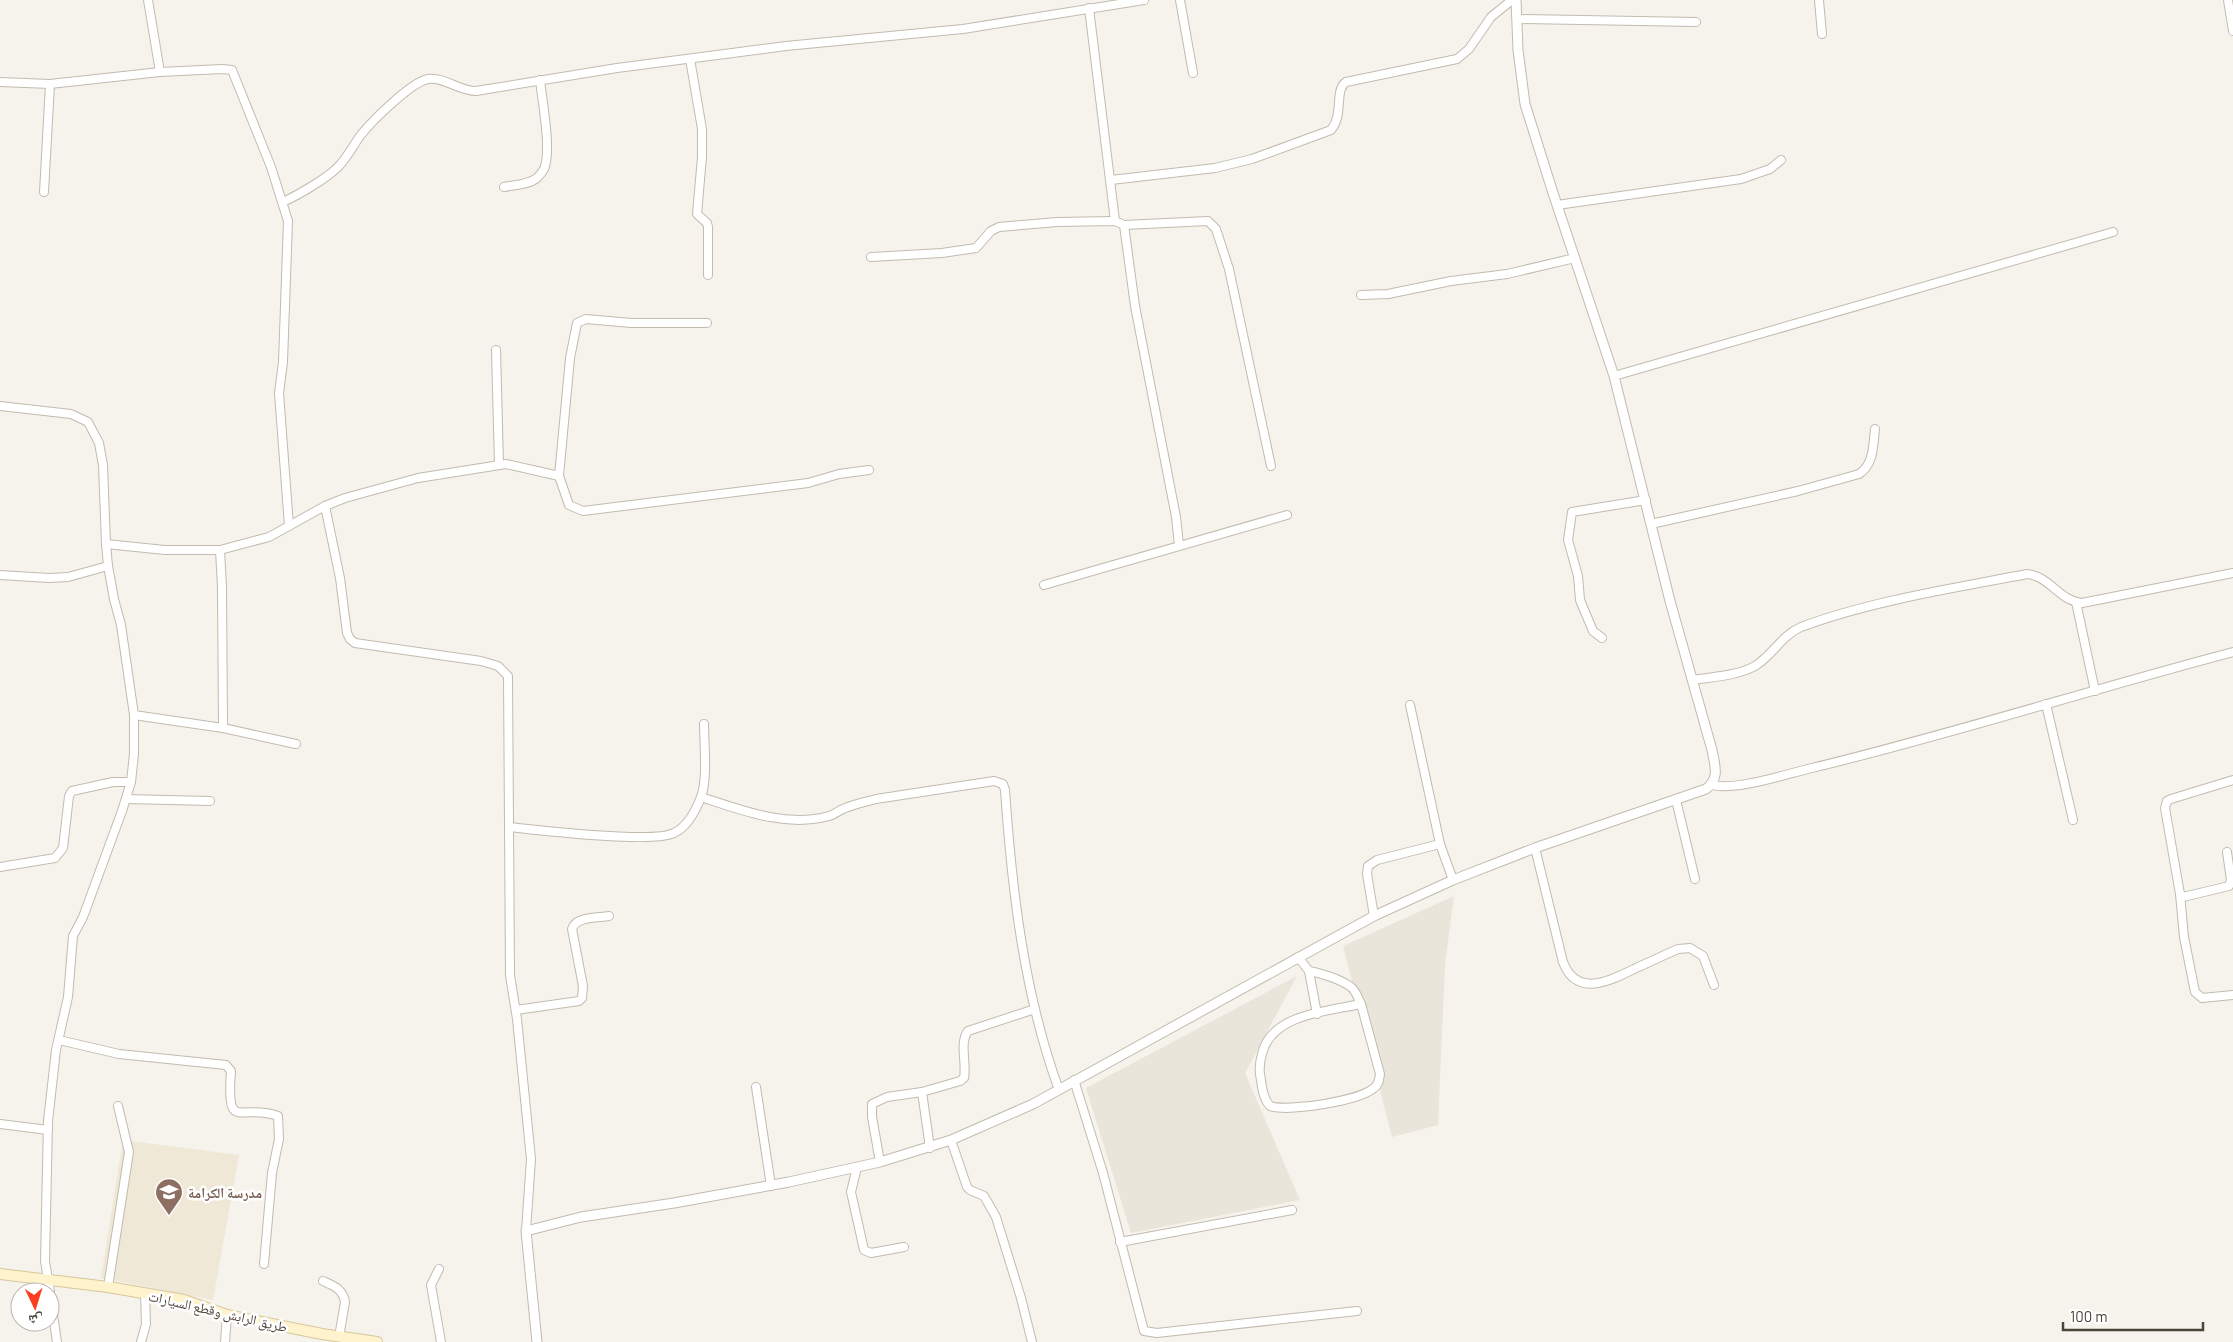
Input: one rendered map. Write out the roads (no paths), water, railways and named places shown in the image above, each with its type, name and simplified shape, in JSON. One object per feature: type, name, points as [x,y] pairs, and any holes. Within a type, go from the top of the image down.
[{"type":"main road","name":"طريق الرابش وقطع السيارات","points":[[0,1274],[146,1293],[184,1300],[227,1314],[321,1338],[339,1336],[377,1342]]},
{"type":"street","points":[[148,0],[160,72]]},
{"type":"street","points":[[283,202],[304,191],[337,168],[374,120],[415,85],[427,79],[439,80],[462,90],[476,91],[540,80],[786,46],[963,28],[1144,0]]},
{"type":"street","points":[[1180,0],[1193,73]]},
{"type":"street","points":[[1111,180],[1215,168],[1252,159],[1331,130],[1335,125],[1340,110],[1339,92],[1341,86],[1346,82],[1457,59],[1469,49],[1492,17],[1512,0]]},
{"type":"street","points":[[526,1231],[581,1217],[771,1186],[880,1162],[930,1148],[1033,1104],[1374,916],[1453,880],[1535,848],[1676,800],[1712,785],[1715,779],[1716,766],[1651,524],[1614,376],[1525,104],[1519,66],[1516,0]]},
{"type":"street","points":[[1819,0],[1822,34]]},
{"type":"street","points":[[2228,0],[2233,31]]},
{"type":"street","points":[[1089,8],[1115,221]]},
{"type":"street","points":[[1517,19],[1696,22]]},
{"type":"street","points":[[690,59],[702,129],[702,157],[697,214],[708,227],[708,275]]},
{"type":"street","points":[[0,82],[50,84],[160,72],[232,70],[283,202],[288,221],[279,393],[289,526]]},
{"type":"street","points":[[504,186],[526,184],[536,179],[544,169],[547,155],[546,124],[540,80]]},
{"type":"street","points":[[44,192],[50,84]]},
{"type":"street","points":[[1557,206],[1741,180],[1770,169],[1781,160]]},
{"type":"street","points":[[871,257],[942,253],[976,248],[991,231],[999,226],[1115,221],[1124,226],[1208,221],[1216,229],[1229,269],[1271,466]]},
{"type":"street","points":[[1124,226],[1135,306],[1174,508],[1179,545]]},
{"type":"street","points":[[1614,376],[2113,232]]},
{"type":"street","points":[[1361,295],[1388,294],[1451,281],[1507,274],[1575,258]]},
{"type":"street","points":[[707,323],[630,322],[586,319],[577,323],[570,358],[559,476],[569,505],[583,511],[808,484],[840,474],[869,470]]},
{"type":"street","points":[[496,350],[499,466]]},
{"type":"street","points":[[0,406],[71,414],[88,422],[99,443],[103,464],[108,566],[121,625],[134,715],[134,754],[126,799],[83,917],[72,936],[68,997],[56,1050],[48,1130],[45,1261],[48,1282]]},
{"type":"street","points":[[1651,524],[1798,491],[1859,474],[1867,469],[1871,460],[1875,429]]},
{"type":"street","points":[[106,544],[165,550],[220,550],[255,542],[325,506],[385,486],[426,476],[515,465],[559,476]]},
{"type":"street","points":[[1602,638],[1593,631],[1580,600],[1578,576],[1568,540],[1572,512],[1646,500]]},
{"type":"street","points":[[325,506],[340,578],[347,633],[352,642],[481,661],[498,666],[506,672],[509,680],[510,975],[516,1010],[531,1159],[526,1231],[537,1342]]},
{"type":"street","points":[[1044,585],[1287,515]]},
{"type":"street","points":[[220,550],[223,728]]},
{"type":"street","points":[[0,575],[49,578],[68,577],[108,566]]},
{"type":"street","points":[[1692,680],[1742,671],[1755,666],[1798,628],[1829,618],[1953,588],[2027,574],[2036,575],[2064,597],[2076,602],[2233,573]]},
{"type":"street","points":[[2076,602],[2095,690]]},
{"type":"street","points":[[1712,785],[1720,787],[1743,784],[1861,756],[2233,652]]},
{"type":"street","points":[[2046,704],[2073,820]]},
{"type":"street","points":[[1410,706],[1440,844],[1453,880]]},
{"type":"street","points":[[134,715],[223,728],[296,744]]},
{"type":"street","points":[[509,828],[606,836],[660,837],[672,834],[682,828],[701,797],[703,787],[704,724]]},
{"type":"street","points":[[2233,780],[2166,802],[2165,808],[2180,894],[2184,937],[2195,992],[2202,998],[2233,995]]},
{"type":"street","points":[[701,797],[760,815],[790,820],[830,816],[859,803],[876,800],[994,781],[1003,784],[1016,904],[1046,1053],[1059,1090]]},
{"type":"street","points":[[0,868],[55,858],[60,853],[63,848],[69,796],[72,791],[113,782],[130,782]]},
{"type":"street","points":[[126,799],[210,802]]},
{"type":"street","points":[[1676,800],[1695,879]]},
{"type":"street","points":[[1374,916],[1366,874],[1368,866],[1377,860],[1440,844]]},
{"type":"street","points":[[1535,848],[1563,962],[1571,975],[1589,983],[1603,983],[1678,949],[1690,948],[1703,956],[1714,985]]},
{"type":"street","points":[[2180,894],[2186,897],[2229,886],[2231,880],[2227,852]]},
{"type":"street","points":[[516,1010],[582,998],[583,986],[572,929],[578,921],[609,916]]},
{"type":"street","points":[[1298,957],[1309,972],[1318,1014]]},
{"type":"street","points":[[1309,972],[1317,973],[1350,986],[1361,1004],[1380,1074],[1379,1082],[1374,1088],[1345,1099],[1306,1107],[1279,1109],[1270,1106],[1265,1100],[1259,1068],[1264,1048],[1272,1036],[1284,1025],[1295,1020],[1361,1004]]},
{"type":"street","points":[[880,1162],[872,1117],[872,1104],[887,1097],[922,1092],[960,1081],[964,1078],[964,1041],[968,1031],[1036,1009]]},
{"type":"street","points":[[59,1040],[119,1054],[226,1065],[231,1071],[229,1099],[232,1108],[238,1113],[278,1116],[279,1138],[272,1173],[264,1264]]},
{"type":"street","points":[[1074,1080],[1103,1173],[1144,1331],[1149,1333],[1358,1310]]},
{"type":"street","points":[[756,1087],[771,1186]]},
{"type":"street","points":[[922,1092],[930,1148]]},
{"type":"street","points":[[108,1287],[129,1152],[118,1106]]},
{"type":"street","points":[[0,1124],[48,1130]]},
{"type":"street","points":[[951,1140],[967,1187],[984,1196],[996,1217],[1019,1290],[1032,1342]]},
{"type":"street","points":[[857,1167],[851,1192],[864,1250],[871,1252],[904,1247]]},
{"type":"street","points":[[1120,1242],[1292,1210]]},
{"type":"street","points":[[439,1268],[431,1285],[441,1342]]},
{"type":"street","points":[[323,1281],[336,1286],[344,1297],[345,1302],[339,1336]]},
{"type":"street","points":[[141,1342],[146,1324],[146,1293]]},
{"type":"street","points":[[225,1342],[227,1314]]},
{"type":"place","name":"مدرسة الكرامة","points":[[169,1216]]}]
